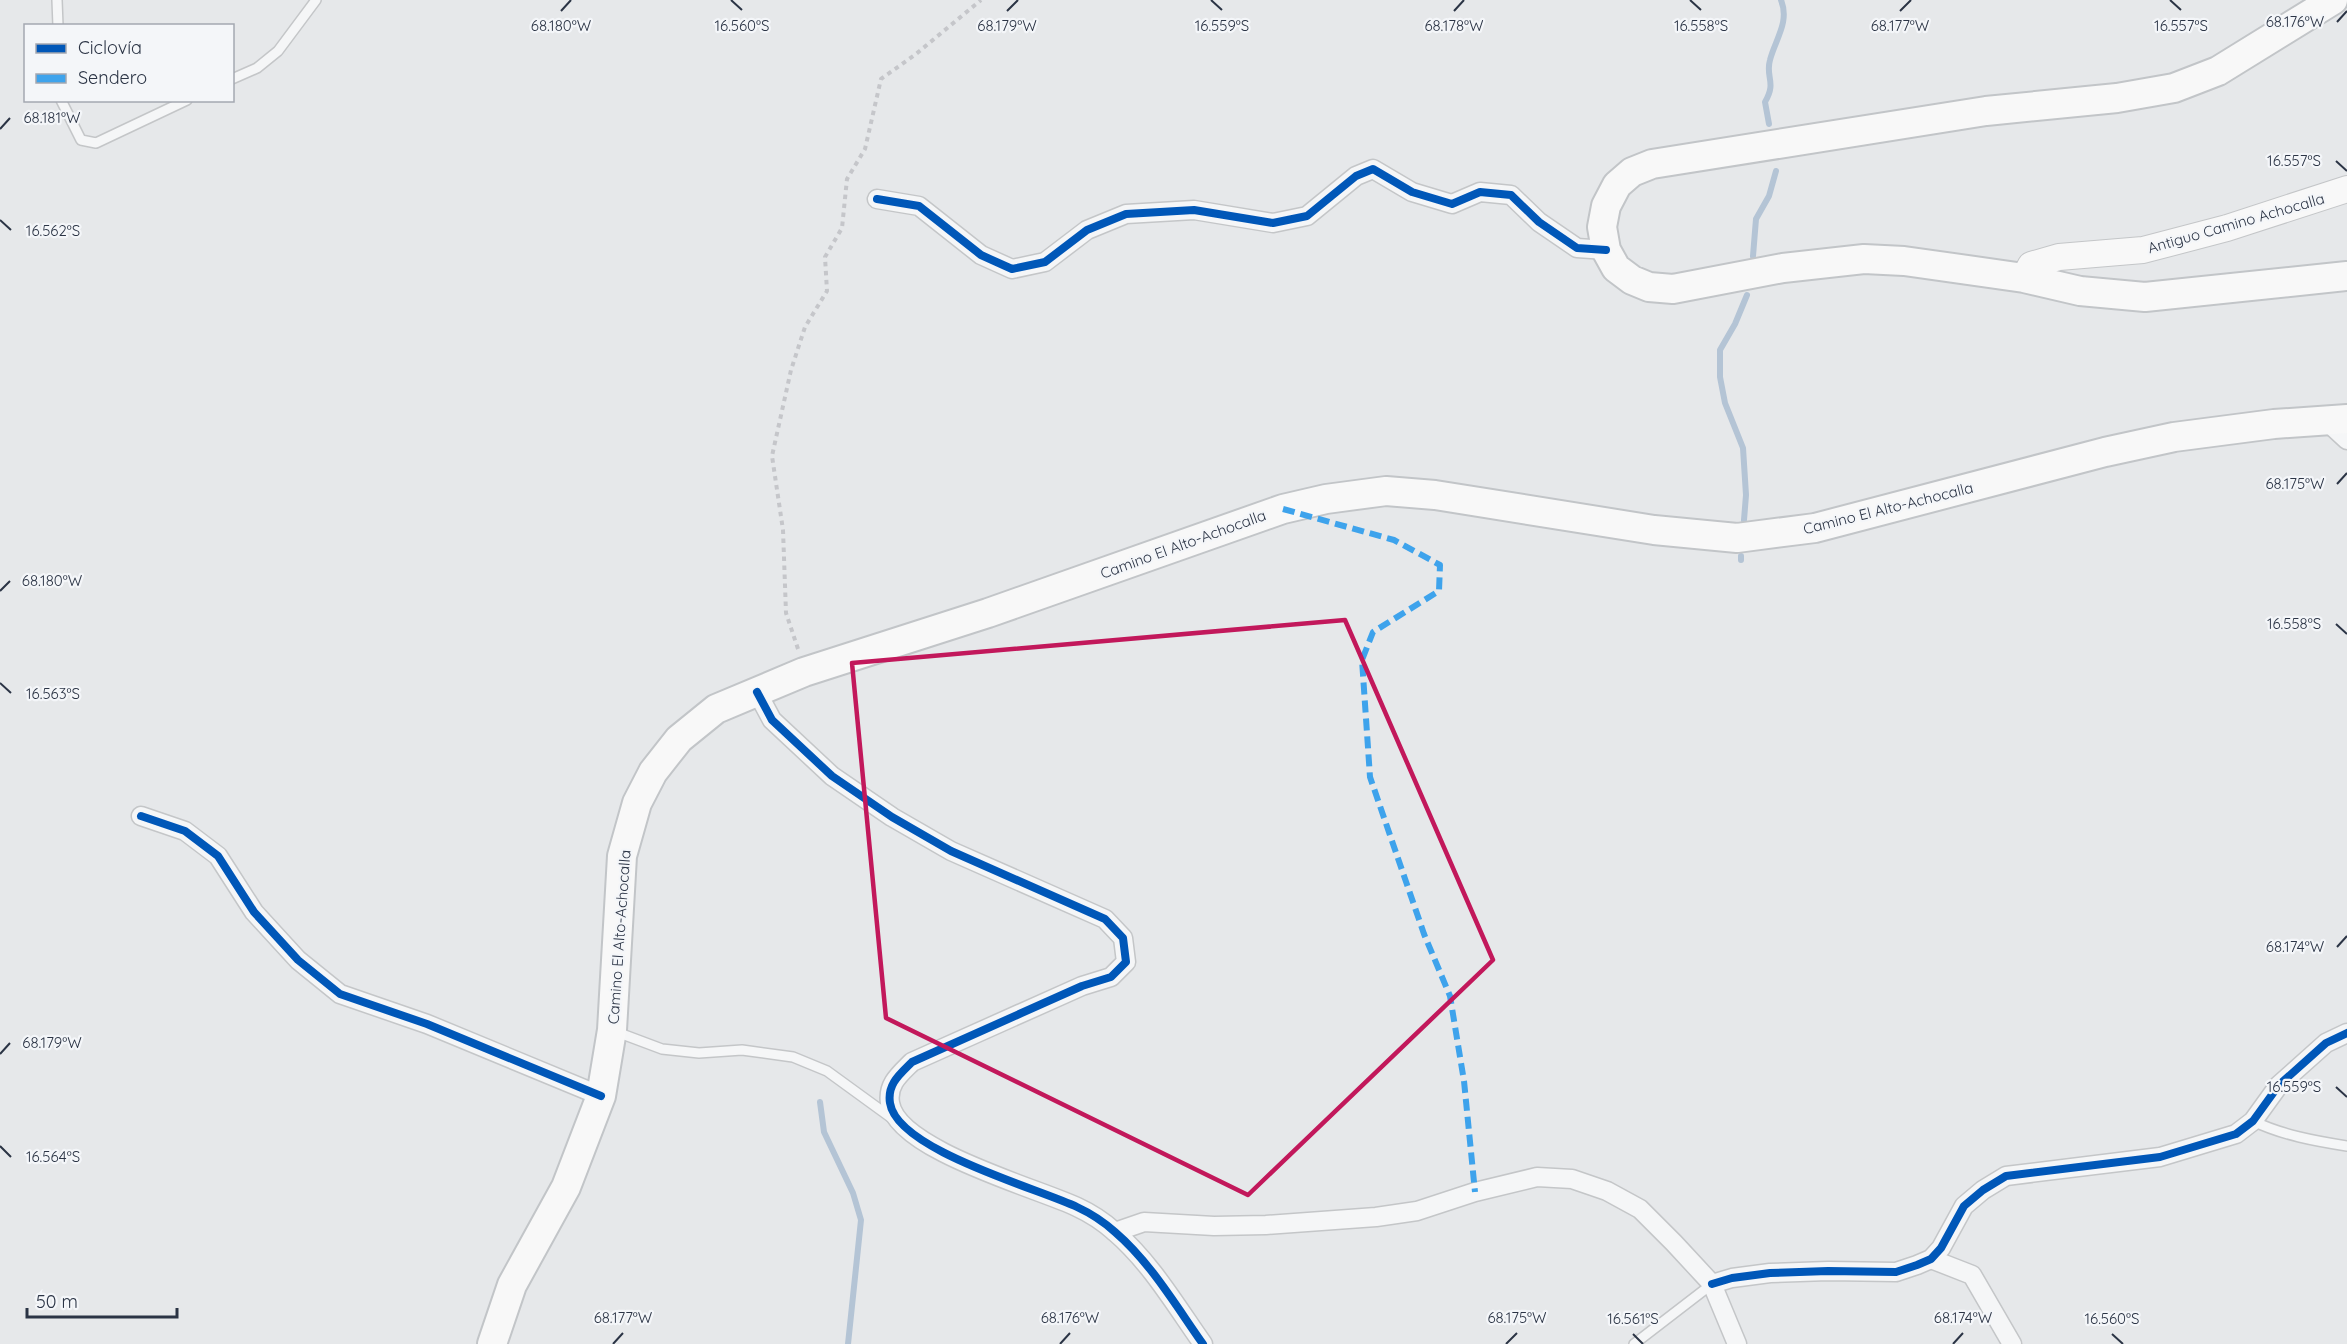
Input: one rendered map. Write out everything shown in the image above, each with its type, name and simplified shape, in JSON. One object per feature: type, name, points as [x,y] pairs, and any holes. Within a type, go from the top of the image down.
[{"type":"main road","points":[[2333,0],[2218,70],[2174,88],[2117,98],[1986,111],[1652,165],[1632,172],[1617,185],[1606,206],[1602,227],[1606,250],[1616,268],[1632,280],[1649,287],[1673,289],[1783,268],[1864,259],[1904,261],[2024,278],[2080,291],[2145,297],[2347,276]]},
{"type":"main road","name":"Antiguo Camino Achocalla","points":[[2024,278],[2031,265],[2059,257],[2143,250],[2227,228],[2347,189]]},
{"type":"main road","name":"Camino El Alto-Achocalla","points":[[492,1344],[512,1285],[566,1187],[601,1096],[612,1030],[622,856],[637,803],[653,772],[679,739],[716,709],[804,672],[988,613],[1283,509],[1326,499],[1386,491],[1435,495],[1654,530],[1737,538],[1815,528],[1891,510],[2105,452],[2174,437],[2342,426]]},
{"type":"street","points":[[877,199],[920,206],[981,255],[1012,269],[1045,262],[1087,230],[1126,214],[1194,210],[1272,223],[1306,216],[1356,176],[1373,169],[1412,192],[1452,204],[1480,192],[1511,195],[1539,222],[1577,248],[1606,250]]},
{"type":"street","points":[[757,692],[772,720],[832,776],[892,817],[951,851],[1105,919],[1123,938],[1126,962],[1111,977],[1082,986],[912,1062],[891,1083],[890,1104],[898,1122],[922,1141],[959,1161],[1080,1208],[1115,1232],[1148,1265],[1203,1344]]},
{"type":"street","points":[[141,816],[185,831],[218,856],[254,912],[298,960],[340,994],[427,1024],[601,1096]]},
{"type":"street","points":[[1712,1284],[1732,1278],[1770,1274],[1828,1271],[1896,1272],[1931,1259],[1941,1248],[1964,1206],[1983,1190],[2006,1176],[2160,1157],[2236,1134],[2253,1121],[2278,1085],[2326,1043],[2347,1033]]},
{"type":"street","points":[[1115,1232],[1144,1222],[1266,1226],[1376,1217],[1417,1211],[1475,1192],[1537,1177],[1572,1179],[1607,1191],[1640,1209],[1712,1284],[1737,1344]]},
{"type":"street","points":[[1931,1259],[1972,1275],[2012,1344]]},
{"type":"lane","points":[[57,0],[58,24]]},
{"type":"lane","points":[[234,78],[256,68],[278,51],[316,0]]},
{"type":"lane","points":[[62,102],[81,140],[96,144],[183,102]]},
{"type":"lane","points":[[612,1030],[662,1049],[699,1053],[742,1050],[793,1057],[827,1071],[898,1122]]},
{"type":"lane","points":[[2253,1121],[2298,1137],[2347,1146]]},
{"type":"lane","points":[[1634,1344],[1712,1284]]},
{"type":"path","points":[[804,672],[786,613],[783,530],[772,456],[791,370],[805,327],[827,291],[825,257],[842,228],[847,179],[865,149],[881,79],[916,54],[981,0]]},
{"type":"highlighted area","points":[[1345,620],[1493,960],[1248,1195],[886,1018],[852,663]]},
{"type":"waterway","points":[[1769,124],[1765,102],[1771,84],[1770,60],[1783,23],[1781,0]]},
{"type":"waterway","points":[[1753,256],[1756,219],[1769,196],[1776,171]]},
{"type":"waterway","points":[[1744,520],[1746,495],[1743,448],[1725,403],[1720,377],[1720,350],[1735,324],[1747,295]]},
{"type":"waterway","points":[[820,1102],[824,1132],[853,1193],[861,1220],[848,1344]]},
{"type":"marked path","points":[[1283,509],[1394,540],[1440,565],[1439,591],[1373,632],[1362,660],[1370,777],[1424,934],[1450,996],[1464,1081],[1475,1192]]},
{"type":"cycle path","points":[[877,199],[919,206],[981,255],[1012,269],[1045,262],[1087,230],[1126,214],[1194,210],[1273,223],[1307,216],[1356,176],[1373,169],[1412,192],[1452,204],[1480,192],[1511,195],[1539,222],[1577,248],[1606,250]]},
{"type":"cycle path","points":[[757,692],[772,720],[832,776],[892,817],[951,851],[1105,919],[1123,938],[1126,962],[1111,977],[1082,986],[912,1062],[892,1085],[890,1103],[898,1120],[942,1152],[971,1166],[1077,1207],[1107,1225],[1152,1271],[1203,1344]]},
{"type":"cycle path","points":[[141,816],[185,831],[218,856],[254,912],[298,960],[340,994],[427,1024],[601,1096]]},
{"type":"cycle path","points":[[1712,1284],[1732,1278],[1770,1273],[1896,1272],[1917,1265],[1931,1259],[1941,1248],[1964,1206],[1983,1190],[2006,1176],[2160,1157],[2236,1134],[2253,1121],[2279,1085],[2326,1043],[2347,1033]]}]
